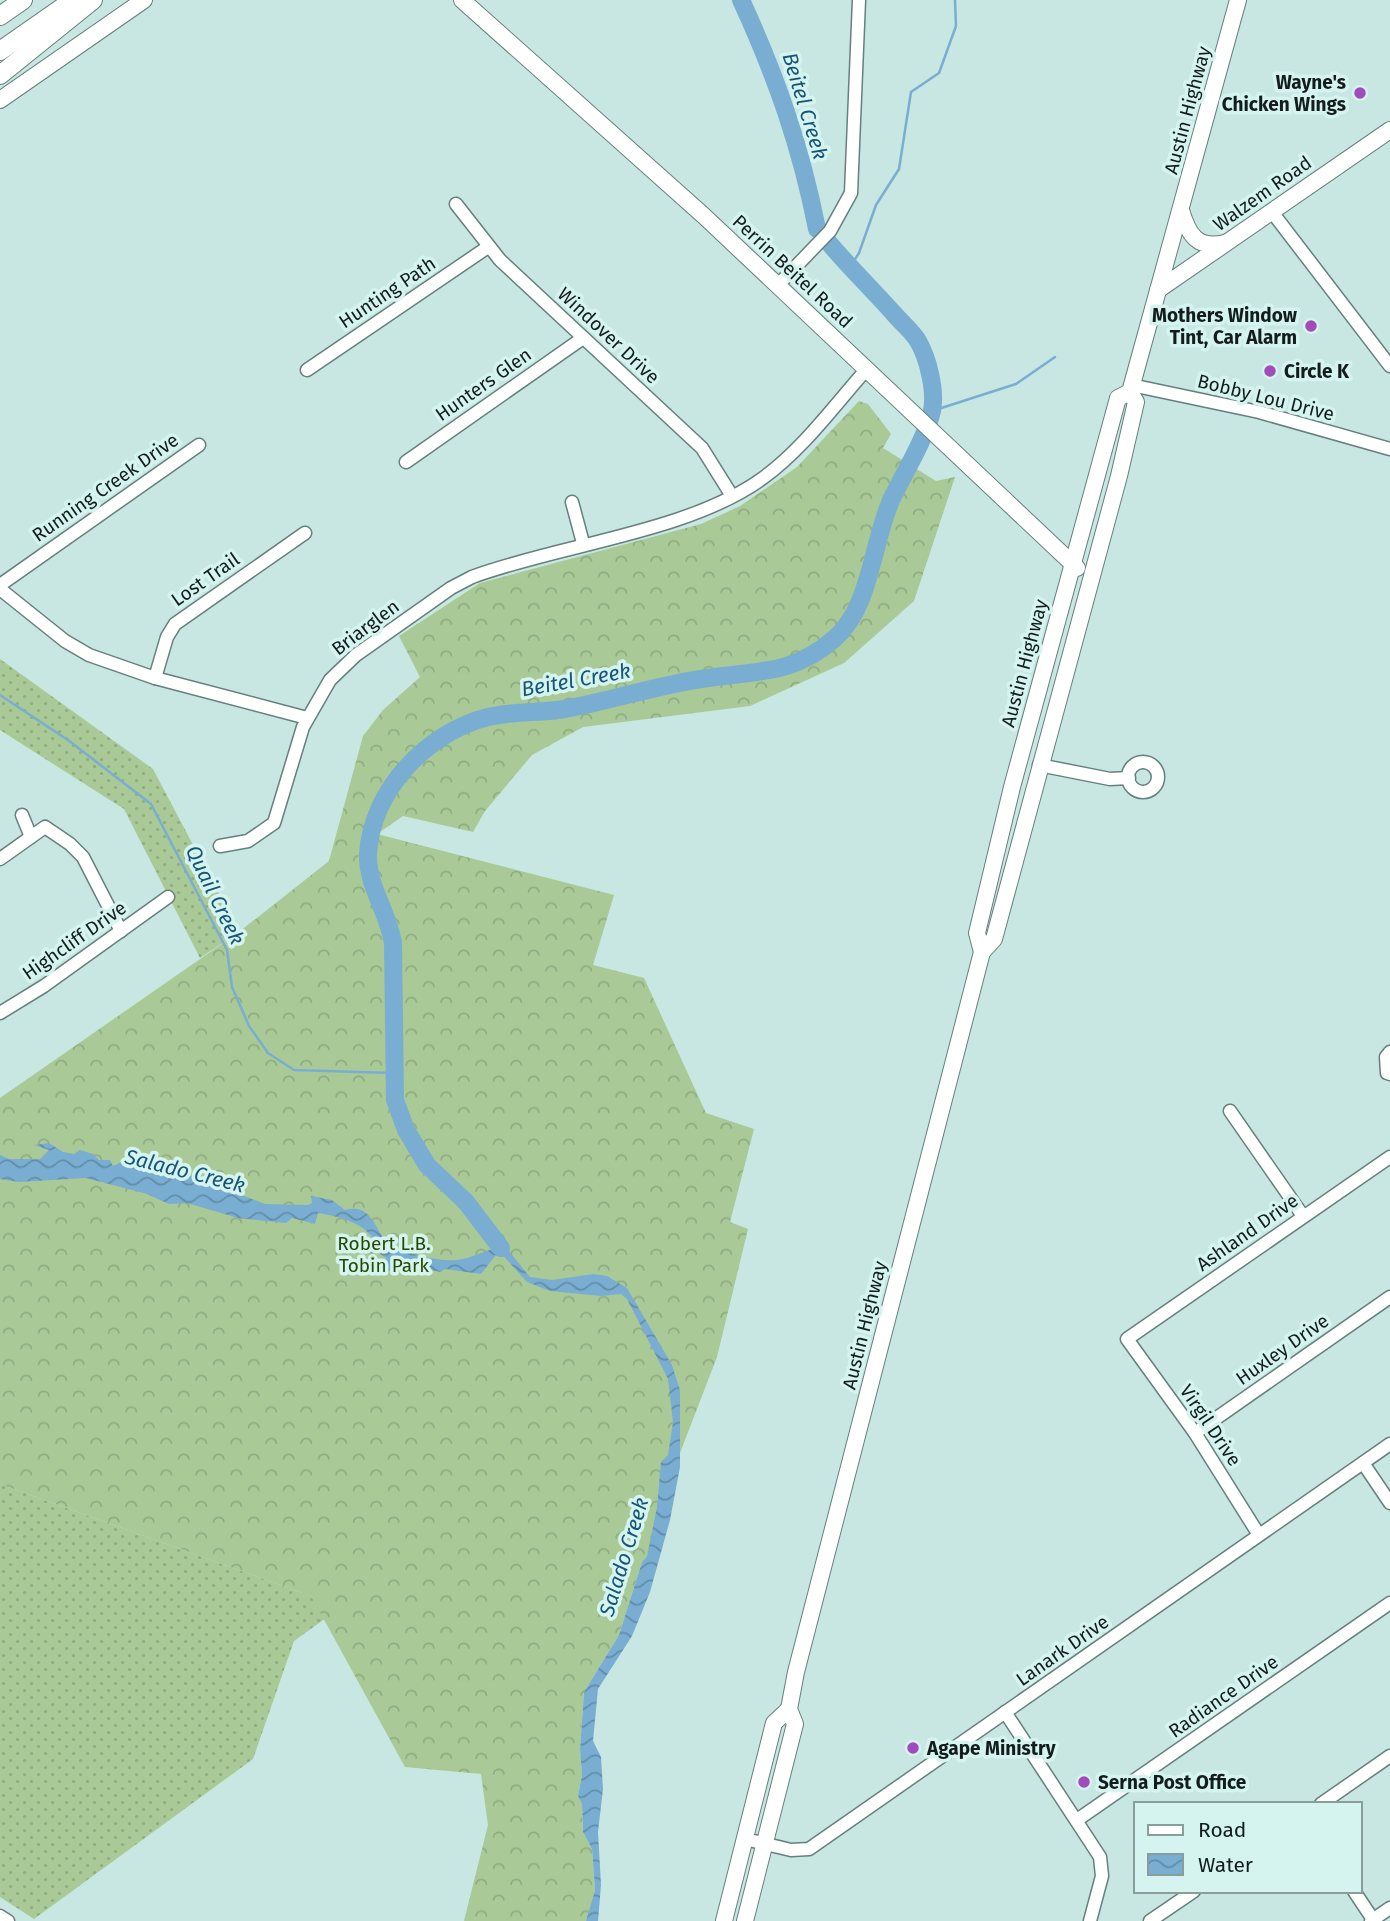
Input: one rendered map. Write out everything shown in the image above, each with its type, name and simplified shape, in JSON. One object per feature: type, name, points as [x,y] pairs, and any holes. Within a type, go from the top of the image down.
[{"type":"highway","points":[[0,16],[23,0]]},
{"type":"highway","points":[[0,51],[73,0]]},
{"type":"highway","points":[[0,75],[93,0]]},
{"type":"main road","points":[[0,100],[144,0]]},
{"type":"main road","name":"Perrin Beitel Road","points":[[462,0],[778,285],[959,460],[1089,579]]},
{"type":"main road","name":"Austin Highway","points":[[982,952],[976,935],[1072,564],[1118,398],[1130,388],[1238,0]]},
{"type":"main road","name":"Walzem Road","points":[[1158,290],[1390,130]]},
{"type":"main road","points":[[1181,209],[1189,233],[1196,241],[1209,245],[1228,243]]},
{"type":"main road","name":"Austin Highway","points":[[745,1921],[795,1724],[789,1709],[796,1672],[982,952],[994,939],[1136,402],[1130,388]]},
{"type":"main road","points":[[1041,536],[1065,540],[1088,508]]},
{"type":"main road","name":"Austin Highway","points":[[724,1921],[774,1723],[789,1709]]},
{"type":"street","points":[[778,285],[830,231],[852,192],[859,0]]},
{"type":"street","name":"Windover Drive","points":[[456,204],[488,247],[702,448],[732,496]]},
{"type":"street","points":[[1272,212],[1390,366]]},
{"type":"street","name":"Hunting Path","points":[[307,370],[488,247]]},
{"type":"street","name":"Hunters Glen","points":[[406,462],[583,338]]},
{"type":"street","name":"Briarglen","points":[[220,846],[248,841],[274,823],[307,718],[319,695],[342,667],[451,588],[493,569],[693,514],[732,496],[781,463],[866,370]]},
{"type":"street","name":"Bobby Lou Drive","points":[[1130,388],[1259,412],[1390,449]]},
{"type":"street","name":"Running Creek Drive","points":[[0,587],[199,444]]},
{"type":"street","points":[[572,502],[583,543]]},
{"type":"street","name":"Lost Trail","points":[[155,678],[167,636],[175,624],[305,533]]},
{"type":"street","points":[[0,587],[65,641],[118,667],[307,718]]},
{"type":"street","points":[[1039,765],[1110,779],[1129,778]]},
{"type":"street","points":[[22,815],[31,837]]},
{"type":"street","points":[[0,859],[45,827],[76,850],[121,931]]},
{"type":"street","name":"Highcliff Drive","points":[[0,1013],[169,897]]},
{"type":"street","points":[[1390,1052],[1386,1057],[1387,1073],[1390,1074]]},
{"type":"street","points":[[1230,1111],[1303,1216]]},
{"type":"street","name":"Ashland Drive","points":[[1127,1339],[1390,1157]]},
{"type":"street","name":"Huxley Drive","points":[[1195,1433],[1390,1297]]},
{"type":"street","name":"Virgil Drive","points":[[1127,1339],[1195,1433],[1259,1535]]},
{"type":"street","name":"Lanark Drive","points":[[745,1839],[791,1850],[809,1849],[1390,1444]]},
{"type":"street","points":[[1363,1463],[1390,1503]]},
{"type":"street","name":"Radiance Drive","points":[[1077,1820],[1390,1603]]},
{"type":"street","points":[[1005,1712],[1093,1843],[1103,1868],[1090,1921]]},
{"type":"street","points":[[1324,1802],[1390,1756]]},
{"type":"street","points":[[1150,1921],[1191,1893]]},
{"type":"street","points":[[1355,1893],[1373,1920],[1390,1908]]},
{"type":"street","points":[[0,1916],[8,1921]]},
{"type":"green space","name":"Robert L.B. Tobin Park","points":[[859,401],[868,404],[891,434],[883,448],[936,481],[955,477],[914,601],[844,663],[750,706],[583,727],[532,755],[485,811],[473,832],[403,816],[377,834],[614,895],[593,965],[644,978],[706,1113],[754,1129],[730,1222],[748,1229],[717,1357],[668,1484],[647,1556],[642,1562],[619,1635],[584,1692],[580,1749],[582,1775],[578,1796],[582,1803],[583,1832],[592,1849],[595,1890],[588,1918],[586,1921],[464,1921],[488,1825],[481,1774],[405,1767],[311,1596],[0,1484],[0,1098],[239,932],[329,861],[363,736],[383,710],[420,677],[399,636],[480,583],[701,524],[740,506],[797,467]]},
{"type":"green space","points":[[0,659],[153,769],[239,932],[200,958],[124,809],[0,730]]},
{"type":"green space","points":[[0,1484],[311,1596],[326,1618],[294,1641],[253,1759],[34,1919],[0,1897]]},
{"type":"water","points":[[49,1143],[63,1152],[74,1154],[80,1150],[93,1154],[99,1160],[110,1160],[113,1166],[130,1158],[139,1160],[161,1172],[192,1176],[265,1204],[308,1205],[312,1203],[311,1196],[332,1200],[345,1210],[363,1211],[393,1246],[425,1257],[457,1260],[504,1245],[530,1277],[552,1280],[593,1274],[607,1276],[627,1288],[672,1365],[680,1390],[680,1467],[670,1520],[650,1592],[632,1636],[598,1689],[593,1741],[601,1757],[603,1789],[598,1832],[601,1885],[598,1921],[586,1921],[595,1890],[592,1849],[583,1832],[582,1804],[578,1796],[582,1775],[580,1749],[584,1692],[619,1635],[642,1562],[647,1556],[657,1507],[661,1462],[668,1455],[673,1422],[668,1379],[627,1299],[621,1294],[601,1296],[550,1291],[527,1282],[499,1251],[481,1274],[445,1269],[440,1272],[405,1263],[388,1271],[386,1258],[366,1231],[347,1220],[325,1214],[318,1213],[315,1224],[292,1218],[286,1223],[238,1218],[187,1203],[169,1204],[147,1194],[86,1178],[19,1182],[0,1179],[0,1155],[9,1159],[40,1159],[49,1150],[34,1145]]},
{"type":"waterway","name":"Beitel Creek","points":[[741,0],[786,112],[817,229]]},
{"type":"waterway","points":[[850,267],[859,253],[876,205],[899,169],[911,92],[939,73],[956,26],[955,0]]},
{"type":"waterway","name":"Beitel Creek","points":[[501,1248],[466,1202],[427,1165],[406,1130],[395,1100],[393,943],[371,877],[368,854],[372,830],[380,807],[407,767],[444,736],[466,725],[497,715],[565,709],[679,683],[786,666],[819,651],[847,624],[864,590],[886,513],[929,421],[933,394],[928,365],[916,338],[829,243]]},
{"type":"waterway","points":[[932,411],[1016,384],[1055,357]]},
{"type":"waterway","name":"Quail Creek","points":[[0,695],[68,740],[151,804],[227,950],[232,987],[249,1026],[268,1053],[294,1070],[392,1073]]},
{"type":"place","name":"Wayne's Chicken Wings","points":[[1360,93]]},
{"type":"place","name":"Mothers Window Tint, Car Alarm","points":[[1311,326]]},
{"type":"place","name":"Circle K","points":[[1270,371]]},
{"type":"place","name":"Agape Ministry","points":[[913,1748]]},
{"type":"place","name":"Serna Post Office","points":[[1084,1782]]},
{"type":"water label","name":"Salado Creek","points":[[185,1171]]},
{"type":"water label","name":"Salado Creek","points":[[624,1557]]}]
